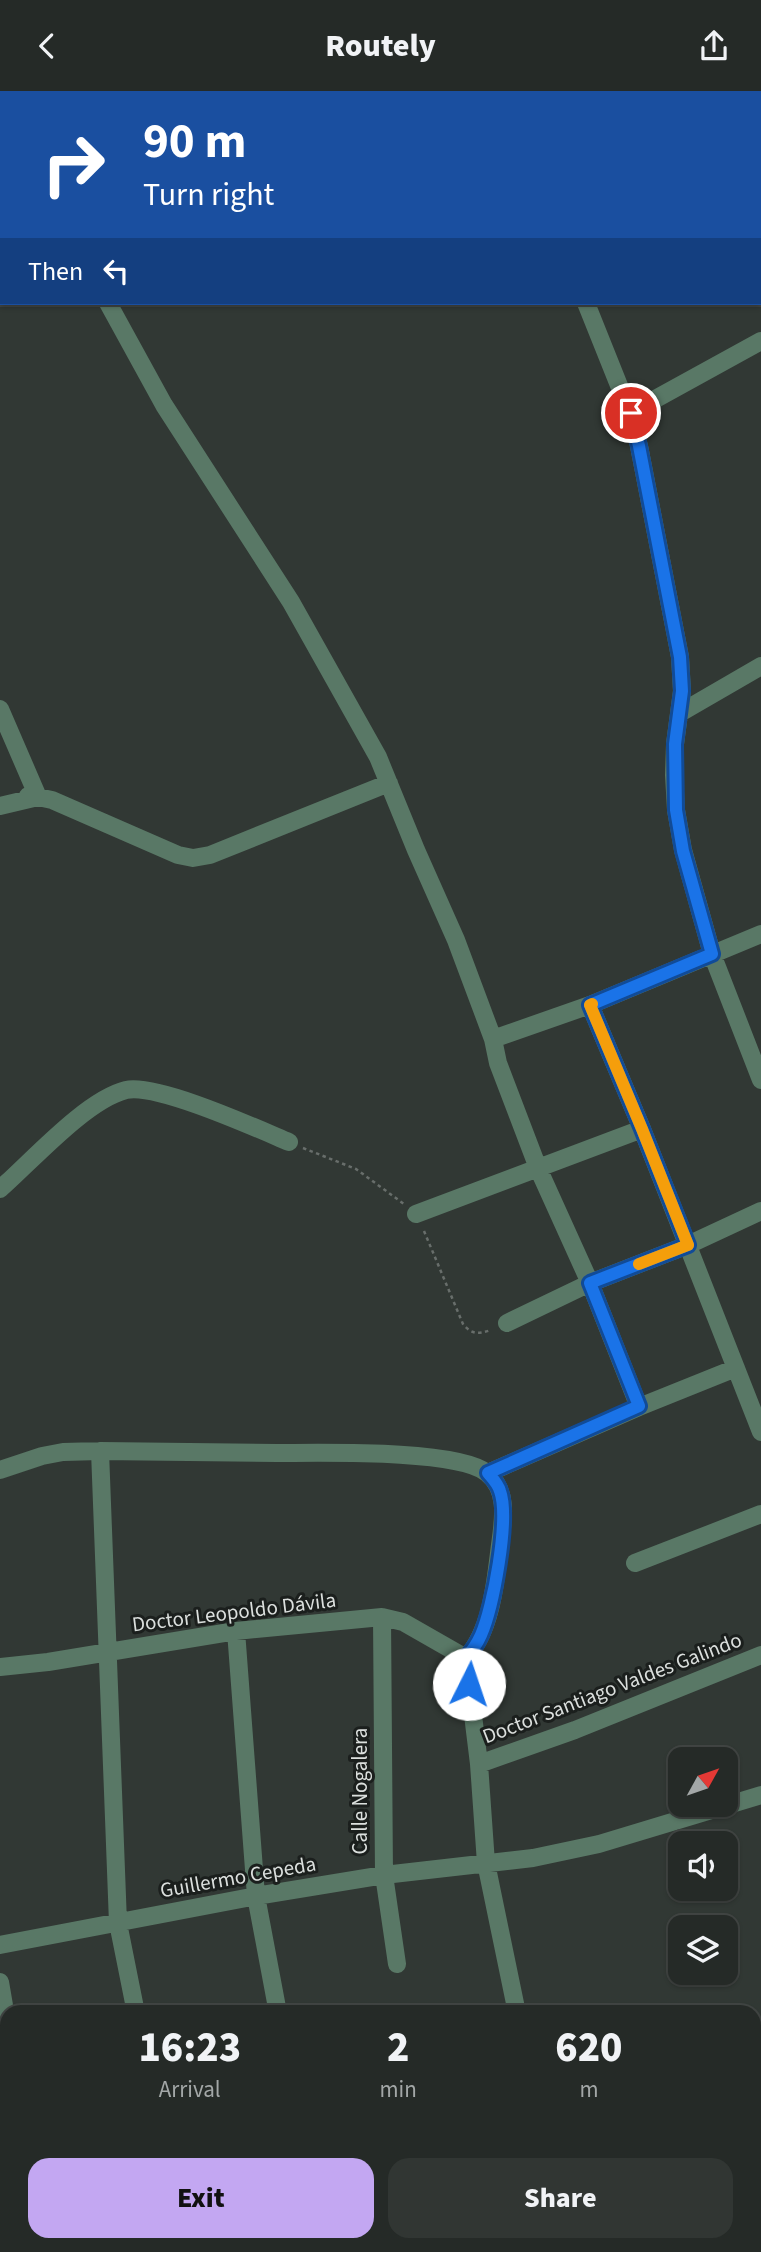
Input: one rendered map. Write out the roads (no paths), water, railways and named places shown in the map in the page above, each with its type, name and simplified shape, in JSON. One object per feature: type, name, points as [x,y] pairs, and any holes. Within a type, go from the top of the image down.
[{"type":"street","points":[[109,305],[164,405],[291,602],[378,757],[456,940],[493,1039],[498,1063],[538,1168],[590,1283],[639,1406]]},
{"type":"street","points":[[587,305],[631,413],[680,657],[682,691],[675,744],[676,810],[683,851],[712,954],[759,1070]]},
{"type":"street","points":[[631,413],[761,341]]},
{"type":"street","points":[[680,713],[761,666]]},
{"type":"street","points":[[0,709],[38,797]]},
{"type":"street","points":[[0,793],[52,800],[178,855],[193,858],[210,855],[389,783]]},
{"type":"street","points":[[0,806],[38,797]]},
{"type":"street","points":[[493,1039],[590,1005],[761,934]]},
{"type":"street","points":[[590,1005],[642,1129],[761,1432]]},
{"type":"street","points":[[0,1189],[85,1112],[128,1089],[167,1095],[289,1142]]},
{"type":"street","points":[[416,1213],[642,1129]]},
{"type":"street","points":[[507,1323],[590,1283],[688,1245],[761,1210]]},
{"type":"street","points":[[488,1473],[639,1406],[736,1368]]},
{"type":"street","points":[[100,1451],[118,1923],[134,2005]]},
{"type":"street","points":[[0,1470],[64,1452],[100,1451],[371,1454],[458,1461],[479,1467],[488,1473],[500,1489],[502,1499],[499,1557],[487,1619],[475,1647],[466,1658],[479,1764],[486,1863],[515,2005]]},
{"type":"street","points":[[635,1563],[761,1514]]},
{"type":"street","name":"Doctor Leopoldo Dávila","points":[[0,1667],[48,1662],[236,1631],[382,1617],[403,1622],[466,1658]]},
{"type":"street","name":"Calle Nogalera","points":[[382,1617],[384,1875],[397,1964]]},
{"type":"street","points":[[236,1631],[256,1896],[276,2005]]},
{"type":"street","name":"Doctor Santiago Valdes Galindo","points":[[479,1764],[575,1730],[761,1655]]},
{"type":"street","name":"Guillermo Cepeda","points":[[0,1945],[256,1896],[384,1875],[533,1858],[599,1844],[761,1795]]},
{"type":"street","points":[[0,1982],[4,2005]]}]
